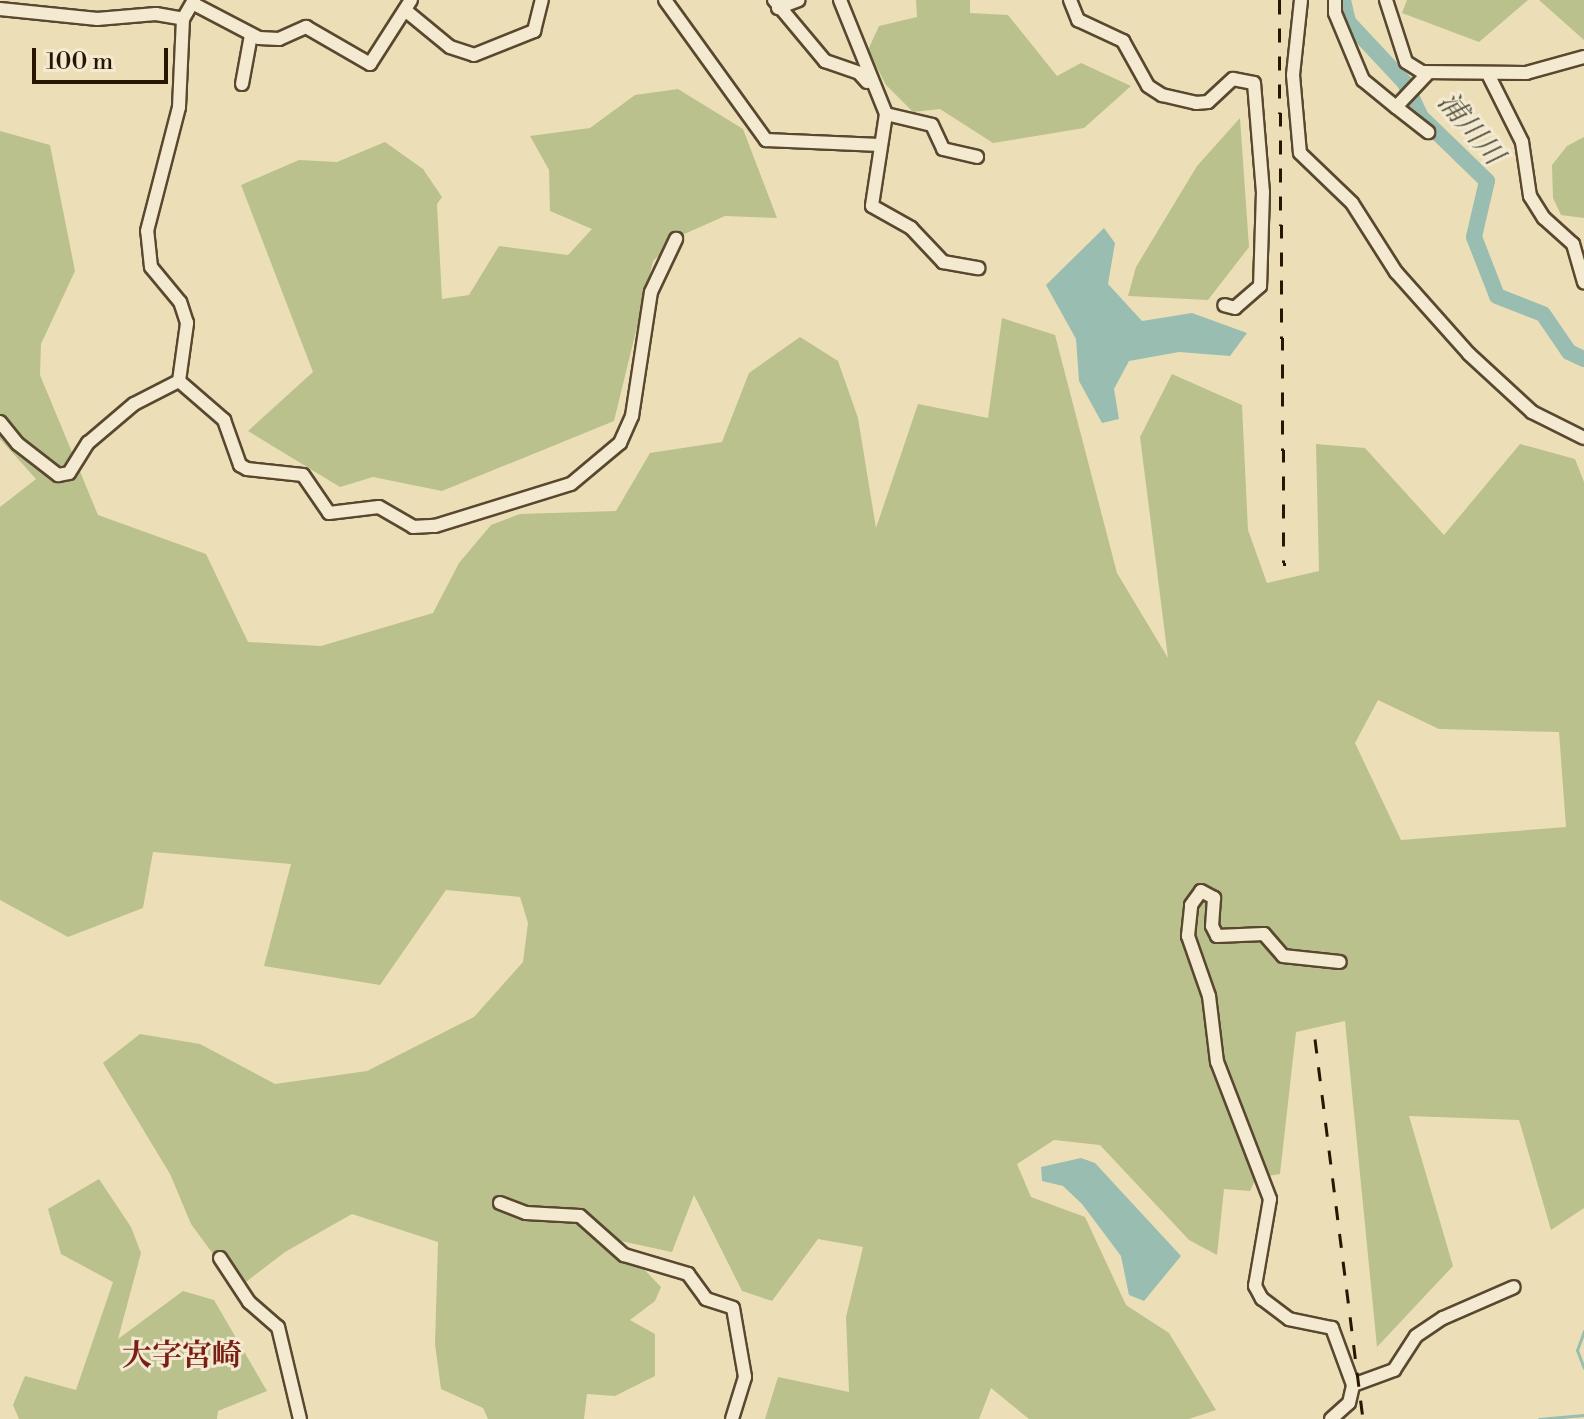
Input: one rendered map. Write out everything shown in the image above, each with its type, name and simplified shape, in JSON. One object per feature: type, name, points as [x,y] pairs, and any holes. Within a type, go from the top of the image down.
[{"type":"street","points":[[179,381],[187,323],[180,302],[151,267],[147,231],[179,107],[183,19],[194,2],[251,35],[279,39],[306,27],[370,64],[408,5],[450,47],[474,55],[534,31],[542,0]]},
{"type":"street","points":[[665,0],[766,140],[880,145]]},
{"type":"street","points":[[776,4],[799,0]]},
{"type":"street","points":[[840,0],[886,114],[872,206],[911,228],[943,262],[978,268]]},
{"type":"street","points":[[1070,0],[1078,20],[1123,41],[1148,86],[1162,95],[1196,103],[1208,102],[1233,79],[1254,83],[1263,192],[1260,286],[1235,308],[1224,305]]},
{"type":"street","points":[[1301,0],[1293,75],[1300,153],[1352,203],[1396,272],[1469,354],[1541,419],[1584,438]]},
{"type":"street","points":[[1335,0],[1335,13],[1363,80],[1428,132]]},
{"type":"street","points":[[1386,0],[1406,62],[1428,73],[1488,74],[1557,68],[1584,57]]},
{"type":"street","points":[[776,4],[825,61],[859,73],[875,91]]},
{"type":"street","points":[[0,9],[97,19],[156,14],[183,19]]},
{"type":"street","points":[[242,84],[251,35]]},
{"type":"street","points":[[1396,107],[1428,73]]},
{"type":"street","points":[[1488,74],[1522,142],[1530,196],[1544,218],[1573,244],[1584,282]]},
{"type":"street","points":[[886,114],[932,125],[943,149],[977,157]]},
{"type":"street","points":[[179,381],[224,420],[240,465],[247,469],[303,475],[329,513],[379,507],[413,527],[435,526],[571,484],[620,443],[632,416],[651,292],[676,239]]},
{"type":"street","points":[[0,422],[18,444],[58,475],[69,473],[88,443],[134,404],[179,381]]},
{"type":"street","points":[[1331,1419],[1349,1403],[1353,1385],[1332,1328],[1289,1319],[1262,1299],[1255,1286],[1257,1253],[1270,1199],[1217,1062],[1209,996],[1188,936],[1191,905],[1201,891],[1214,898],[1212,926],[1217,936],[1264,934],[1283,956],[1340,962]]},
{"type":"street","points":[[500,1203],[526,1213],[580,1216],[624,1255],[688,1274],[706,1299],[733,1308],[745,1377],[732,1419]]},
{"type":"street","points":[[220,1258],[249,1302],[278,1327],[300,1419]]},
{"type":"street","points":[[1353,1385],[1394,1370],[1416,1336],[1443,1318],[1514,1287]]},
{"type":"green space","points":[[916,0],[970,0],[970,13],[1008,15],[1057,76],[1081,63],[1131,86],[1084,128],[993,143],[940,109],[913,112],[886,85],[868,50],[879,26],[917,17]]},
{"type":"green space","points":[[1407,0],[1528,0],[1479,42],[1402,13]]},
{"type":"green space","points":[[1539,0],[1584,0],[1584,40]]},
{"type":"green space","points":[[678,89],[743,129],[777,218],[725,216],[682,235],[653,261],[614,421],[442,491],[373,477],[340,487],[248,431],[313,372],[241,185],[299,160],[337,162],[385,142],[423,169],[442,197],[437,204],[442,299],[469,295],[499,246],[568,255],[592,229],[550,211],[549,170],[530,136],[590,128],[635,95]]},
{"type":"green space","points":[[1240,118],[1249,247],[1208,300],[1128,296],[1136,267],[1197,166]]},
{"type":"green space","points":[[0,131],[50,145],[75,271],[41,344],[40,375],[98,515],[206,554],[248,642],[321,646],[433,613],[459,563],[491,525],[520,514],[616,511],[650,453],[722,442],[749,373],[800,337],[838,361],[858,418],[876,528],[918,404],[988,418],[1002,318],[1055,335],[1117,573],[1168,658],[1140,437],[1172,374],[1242,405],[1248,530],[1267,583],[1319,571],[1316,444],[1365,448],[1444,535],[1520,444],[1575,459],[1584,482],[1584,1208],[1551,1230],[1519,1120],[1409,1116],[1453,1266],[1377,1347],[1345,1021],[1296,1032],[1280,1174],[1256,1178],[1250,1191],[1224,1189],[1217,1255],[1189,1240],[1100,1145],[1054,1140],[1017,1164],[1031,1197],[1085,1217],[1126,1305],[1169,1333],[1216,1410],[1189,1419],[1029,1419],[991,1388],[979,1419],[765,1419],[778,1377],[849,1392],[846,1317],[863,1247],[818,1239],[772,1301],[742,1291],[694,1195],[672,1252],[616,1240],[661,1287],[655,1301],[630,1320],[655,1334],[655,1376],[615,1396],[587,1394],[584,1419],[488,1419],[483,1408],[441,1389],[435,1344],[438,1242],[352,1214],[285,1252],[238,1288],[191,1224],[170,1174],[103,1063],[140,1034],[200,1044],[275,1084],[367,1071],[474,1017],[523,962],[528,923],[520,897],[446,890],[380,985],[264,966],[291,864],[153,852],[143,908],[68,937],[0,900],[0,507],[36,479],[0,439]],"holes":[[[1378,700],[1439,729],[1559,732],[1566,827],[1401,840],[1355,743]]]},
{"type":"green space","points":[[1584,137],[1584,218],[1561,215],[1553,198],[1552,165],[1567,146]]},
{"type":"green space","points":[[99,1179],[131,1227],[141,1253],[118,1339],[183,1291],[214,1300],[267,1391],[218,1411],[217,1419],[19,1419],[13,1405],[25,1376],[76,1390],[113,1282],[61,1254],[48,1209]]},
{"type":"water","points":[[1104,228],[1115,243],[1108,284],[1142,321],[1192,313],[1247,333],[1230,356],[1179,352],[1129,361],[1114,389],[1119,419],[1102,423],[1079,381],[1076,339],[1046,285]]},
{"type":"water","points":[[1081,1158],[1095,1163],[1181,1256],[1144,1301],[1129,1295],[1121,1256],[1082,1204],[1063,1186],[1042,1181],[1041,1167]]},
{"type":"waterway","name":"浦川川","points":[[1343,0],[1348,22],[1405,83],[1421,117],[1487,181],[1474,237],[1497,296],[1543,314],[1569,352],[1584,359]]},
{"type":"waterway","points":[[1584,1331],[1577,1350],[1584,1368]]},
{"type":"waterway","points":[[1539,1419],[1584,1415]]},
{"type":"railway","points":[[1279,0],[1284,566]]},
{"type":"railway","points":[[1315,1039],[1363,1419]]},
{"type":"district","name":"大字宮崎","points":[[182,1356]]}]
